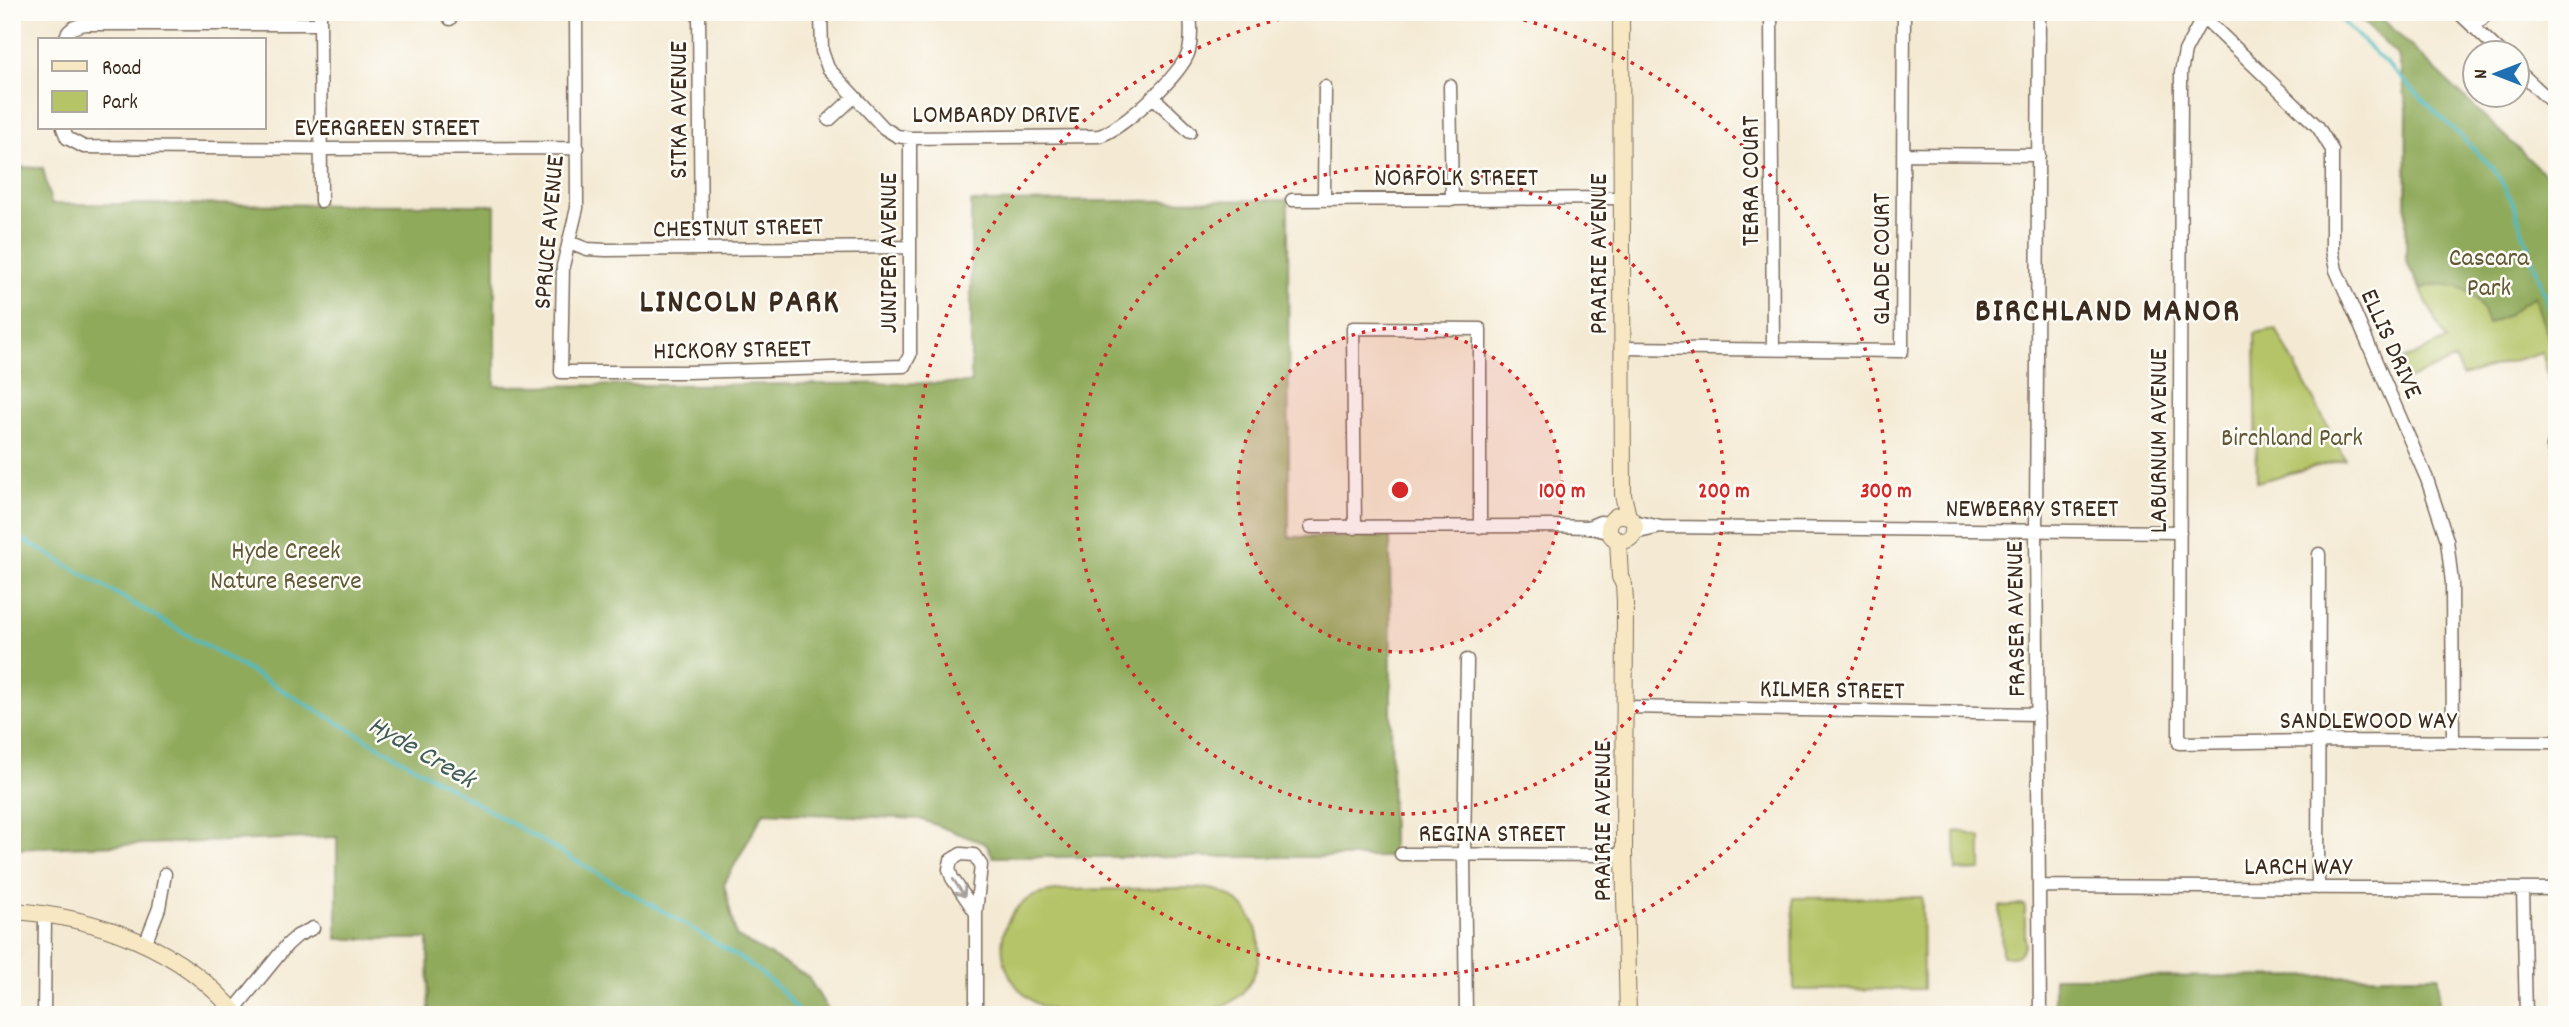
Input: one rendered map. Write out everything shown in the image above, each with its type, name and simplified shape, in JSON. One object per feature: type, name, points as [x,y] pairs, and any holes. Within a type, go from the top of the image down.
[{"type":"main road","name":"PRAIRIE AVENUE","points":[[1621,12],[1623,527],[1620,577],[1624,585],[1628,1015]]},
{"type":"main road","points":[[12,911],[86,922],[145,944],[197,977],[233,1013]]},
{"type":"street","name":"SPRUCE AVENUE","points":[[561,372],[563,266],[578,208],[576,12]]},
{"type":"street","name":"SITKA AVENUE","points":[[699,12],[701,249]]},
{"type":"street","name":"LOMBARDY DRIVE","points":[[821,12],[825,64],[887,130],[897,136],[910,138],[1099,136],[1118,128],[1153,97],[1184,61],[1191,37],[1191,12]]},
{"type":"street","name":"TERRA COURT","points":[[1771,12],[1773,349]]},
{"type":"street","name":"GLADE COURT","points":[[1621,348],[1902,351],[1904,12]]},
{"type":"street","name":"FRASER AVENUE","points":[[2039,12],[2036,532],[2040,1015]]},
{"type":"street","points":[[2458,12],[2485,38]]},
{"type":"street","points":[[2474,28],[2488,12]]},
{"type":"street","name":"LABURNUM AVENUE","points":[[2179,743],[2181,73],[2185,51],[2201,15]]},
{"type":"street","name":"ELLIS DRIVE","points":[[2201,15],[2318,127],[2332,150],[2332,250],[2336,270],[2427,479],[2450,554],[2453,741]]},
{"type":"street","points":[[68,35],[85,24],[320,18],[321,201]]},
{"type":"street","points":[[2530,82],[2557,107]]},
{"type":"street","points":[[1450,86],[1452,200]]},
{"type":"street","points":[[1325,87],[1325,200]]},
{"type":"street","points":[[829,120],[854,97]]},
{"type":"street","points":[[1153,97],[1190,132]]},
{"type":"street","name":"EVERGREEN STREET","points":[[64,130],[67,138],[83,147],[578,148]]},
{"type":"street","name":"JUNIPER AVENUE","points":[[904,366],[910,355],[910,138]]},
{"type":"street","points":[[1904,153],[2039,155]]},
{"type":"street","name":"NORFOLK STREET","points":[[1292,200],[1621,198]]},
{"type":"street","name":"CHESTNUT STREET","points":[[569,242],[595,250],[909,247]]},
{"type":"street","points":[[1354,528],[1353,328],[1480,329],[1479,527]]},
{"type":"street","name":"HICKORY STREET","points":[[561,372],[687,372],[904,366]]},
{"type":"street","points":[[2556,431],[2553,447],[2557,469]]},
{"type":"street","name":"NEWBERRY STREET","points":[[1311,527],[2180,532]]},
{"type":"street","points":[[2318,888],[2319,554]]},
{"type":"street","points":[[1466,1015],[1464,854],[1467,660]]},
{"type":"street","name":"KILMER STREET","points":[[1625,707],[2038,714]]},
{"type":"street","name":"SANDLEWOOD WAY","points":[[2179,743],[2557,743]]},
{"type":"street","name":"REGINA STREET","points":[[1401,854],[1625,856]]},
{"type":"street","points":[[145,944],[159,908],[165,874]]},
{"type":"street","name":"LARCH WAY","points":[[2039,887],[2557,889]]},
{"type":"street","points":[[2523,889],[2526,1015]]},
{"type":"street","points":[[976,913],[976,1015]]},
{"type":"street","points":[[44,1015],[45,914]]},
{"type":"street","points":[[233,1013],[287,945],[296,936],[313,928]]},
{"type":"green space","name":"Cascara Park","points":[[2353,12],[2375,12],[2460,93],[2460,108],[2475,108],[2557,186],[2557,363],[2534,296],[2488,324],[2478,302],[2471,294],[2450,285],[2421,289],[2406,261],[2407,109],[2398,56]]},
{"type":"green space","name":"Cascara Park","points":[[2407,111],[2557,204],[2557,410],[2542,352],[2462,376],[2455,359],[2403,382],[2395,364],[2446,340],[2406,261]]},
{"type":"green space","name":"Hyde Creek Nature Reserve","points":[[12,167],[43,168],[51,204],[495,205],[495,386],[971,383],[971,202],[1288,200],[1289,537],[1390,537],[1392,857],[993,857],[986,844],[920,819],[764,812],[724,884],[736,936],[808,977],[831,1015],[429,1015],[428,939],[337,939],[337,837],[12,849]]},
{"type":"green space","name":"Birchland Park","points":[[2276,329],[2345,459],[2257,482],[2255,333]]},
{"type":"green space","points":[[1964,831],[1981,838],[1981,870],[1956,871],[1955,832]]},
{"type":"green space","points":[[1063,890],[1215,890],[1230,896],[1244,907],[1258,936],[1256,969],[1239,996],[1224,1006],[1193,1011],[1053,1010],[1035,1003],[1021,991],[1010,976],[1004,959],[1006,924],[1016,909],[1032,897]]},
{"type":"green space","points":[[1922,897],[1923,989],[1794,990],[1793,898]]},
{"type":"green space","points":[[2025,905],[2025,946],[2017,956],[2002,956],[2000,906]]},
{"type":"green space","points":[[2439,976],[2439,1015],[2054,1015],[2054,977]]},
{"type":"waterway","points":[[2333,12],[2494,169],[2511,199],[2557,329]]},
{"type":"waterway","name":"Hyde Creek","points":[[12,533],[695,930],[766,978],[802,1015]]},
{"type":"district","name":"LINCOLN PARK","points":[[740,299]]},
{"type":"district","name":"BIRCHLAND MANOR","points":[[2108,308]]}]
